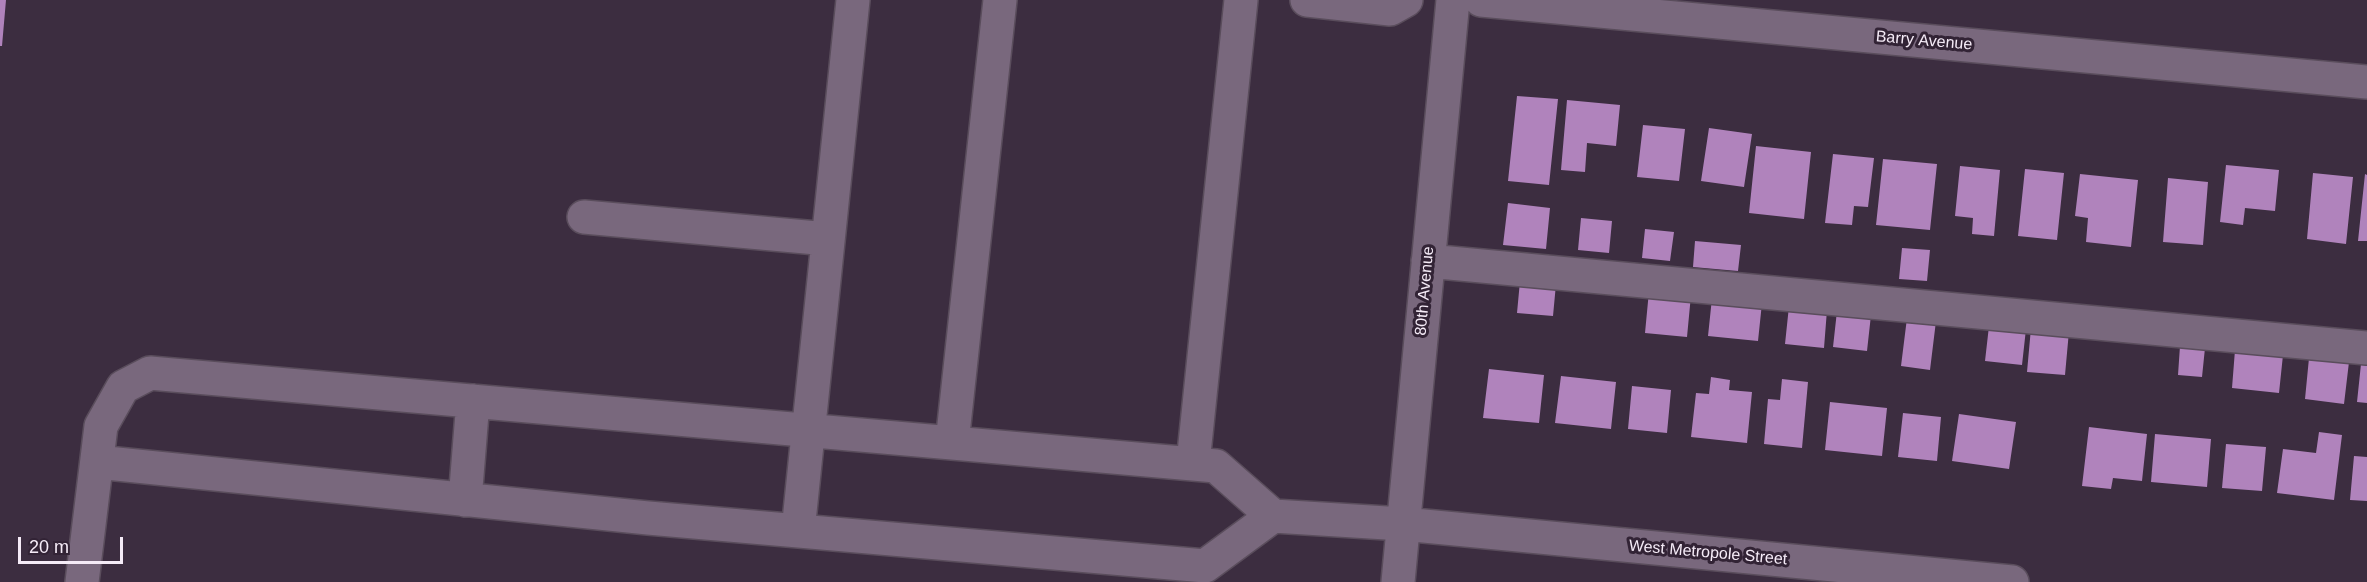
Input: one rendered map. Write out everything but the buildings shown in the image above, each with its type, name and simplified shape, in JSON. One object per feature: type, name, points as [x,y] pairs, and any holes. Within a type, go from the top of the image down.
[{"type":"street","points":[[798,531],[853,0]]},
{"type":"street","points":[[952,443],[1000,0]]},
{"type":"street","points":[[1193,463],[1240,0]]},
{"type":"street","points":[[1307,0],[1390,9],[1406,0]]},
{"type":"street","name":"80th Avenue","points":[[1398,582],[1453,0]]},
{"type":"street","name":"Barry Avenue","points":[[1481,0],[2367,82]]},
{"type":"street","points":[[584,217],[828,239]]},
{"type":"street","points":[[1428,261],[2367,348]]},
{"type":"street","points":[[82,582],[101,426],[123,387],[150,373],[1193,463],[1216,466],[1273,516],[1205,566],[465,500],[97,462]]},
{"type":"street","points":[[465,500],[473,401]]},
{"type":"street","name":"West Metropole Street","points":[[1273,516],[1403,524],[2012,582]]}]
